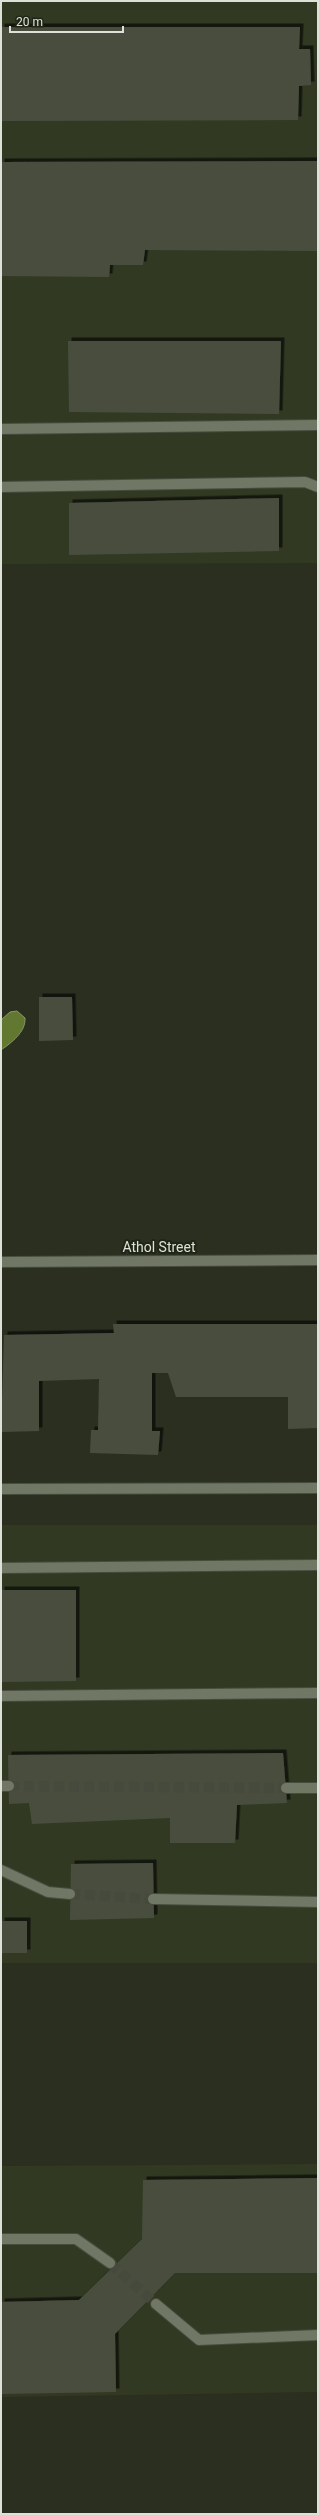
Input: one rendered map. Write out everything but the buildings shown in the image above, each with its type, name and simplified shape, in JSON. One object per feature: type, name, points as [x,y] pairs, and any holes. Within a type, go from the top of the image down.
[{"type":"street","points":[[1,429],[318,425]]},
{"type":"street","points":[[1,487],[305,482],[318,487]]},
{"type":"street","name":"Athol Street","points":[[1,1262],[318,1260]]},
{"type":"street","points":[[1,1489],[318,1488]]},
{"type":"street","points":[[1,1568],[318,1565]]},
{"type":"street","points":[[1,1696],[318,1693]]},
{"type":"street","points":[[286,1788],[318,1788]]},
{"type":"street","points":[[1,1870],[48,1892],[70,1894]]},
{"type":"street","points":[[153,1899],[318,1902]]},
{"type":"street","points":[[1,2239],[76,2239],[110,2262]]},
{"type":"street","points":[[156,2304],[199,2340],[318,2335]]},
{"type":"shaded area","points":[[1,1],[318,1],[318,563],[1,564]]},
{"type":"shaded area","points":[[17,1011],[25,1018],[23,1028],[17,1037],[1,1050],[1,1020],[10,1012]]},
{"type":"shaded area","points":[[1,1525],[318,1525],[318,1963],[1,1963]]},
{"type":"shaded area","points":[[318,2164],[318,2392],[1,2397],[1,2166]]},
{"type":"tunnel","points":[[9,1786],[286,1788]]},
{"type":"tunnel","points":[[70,1894],[153,1899]]},
{"type":"tunnel","points":[[110,2263],[156,2304]]}]
